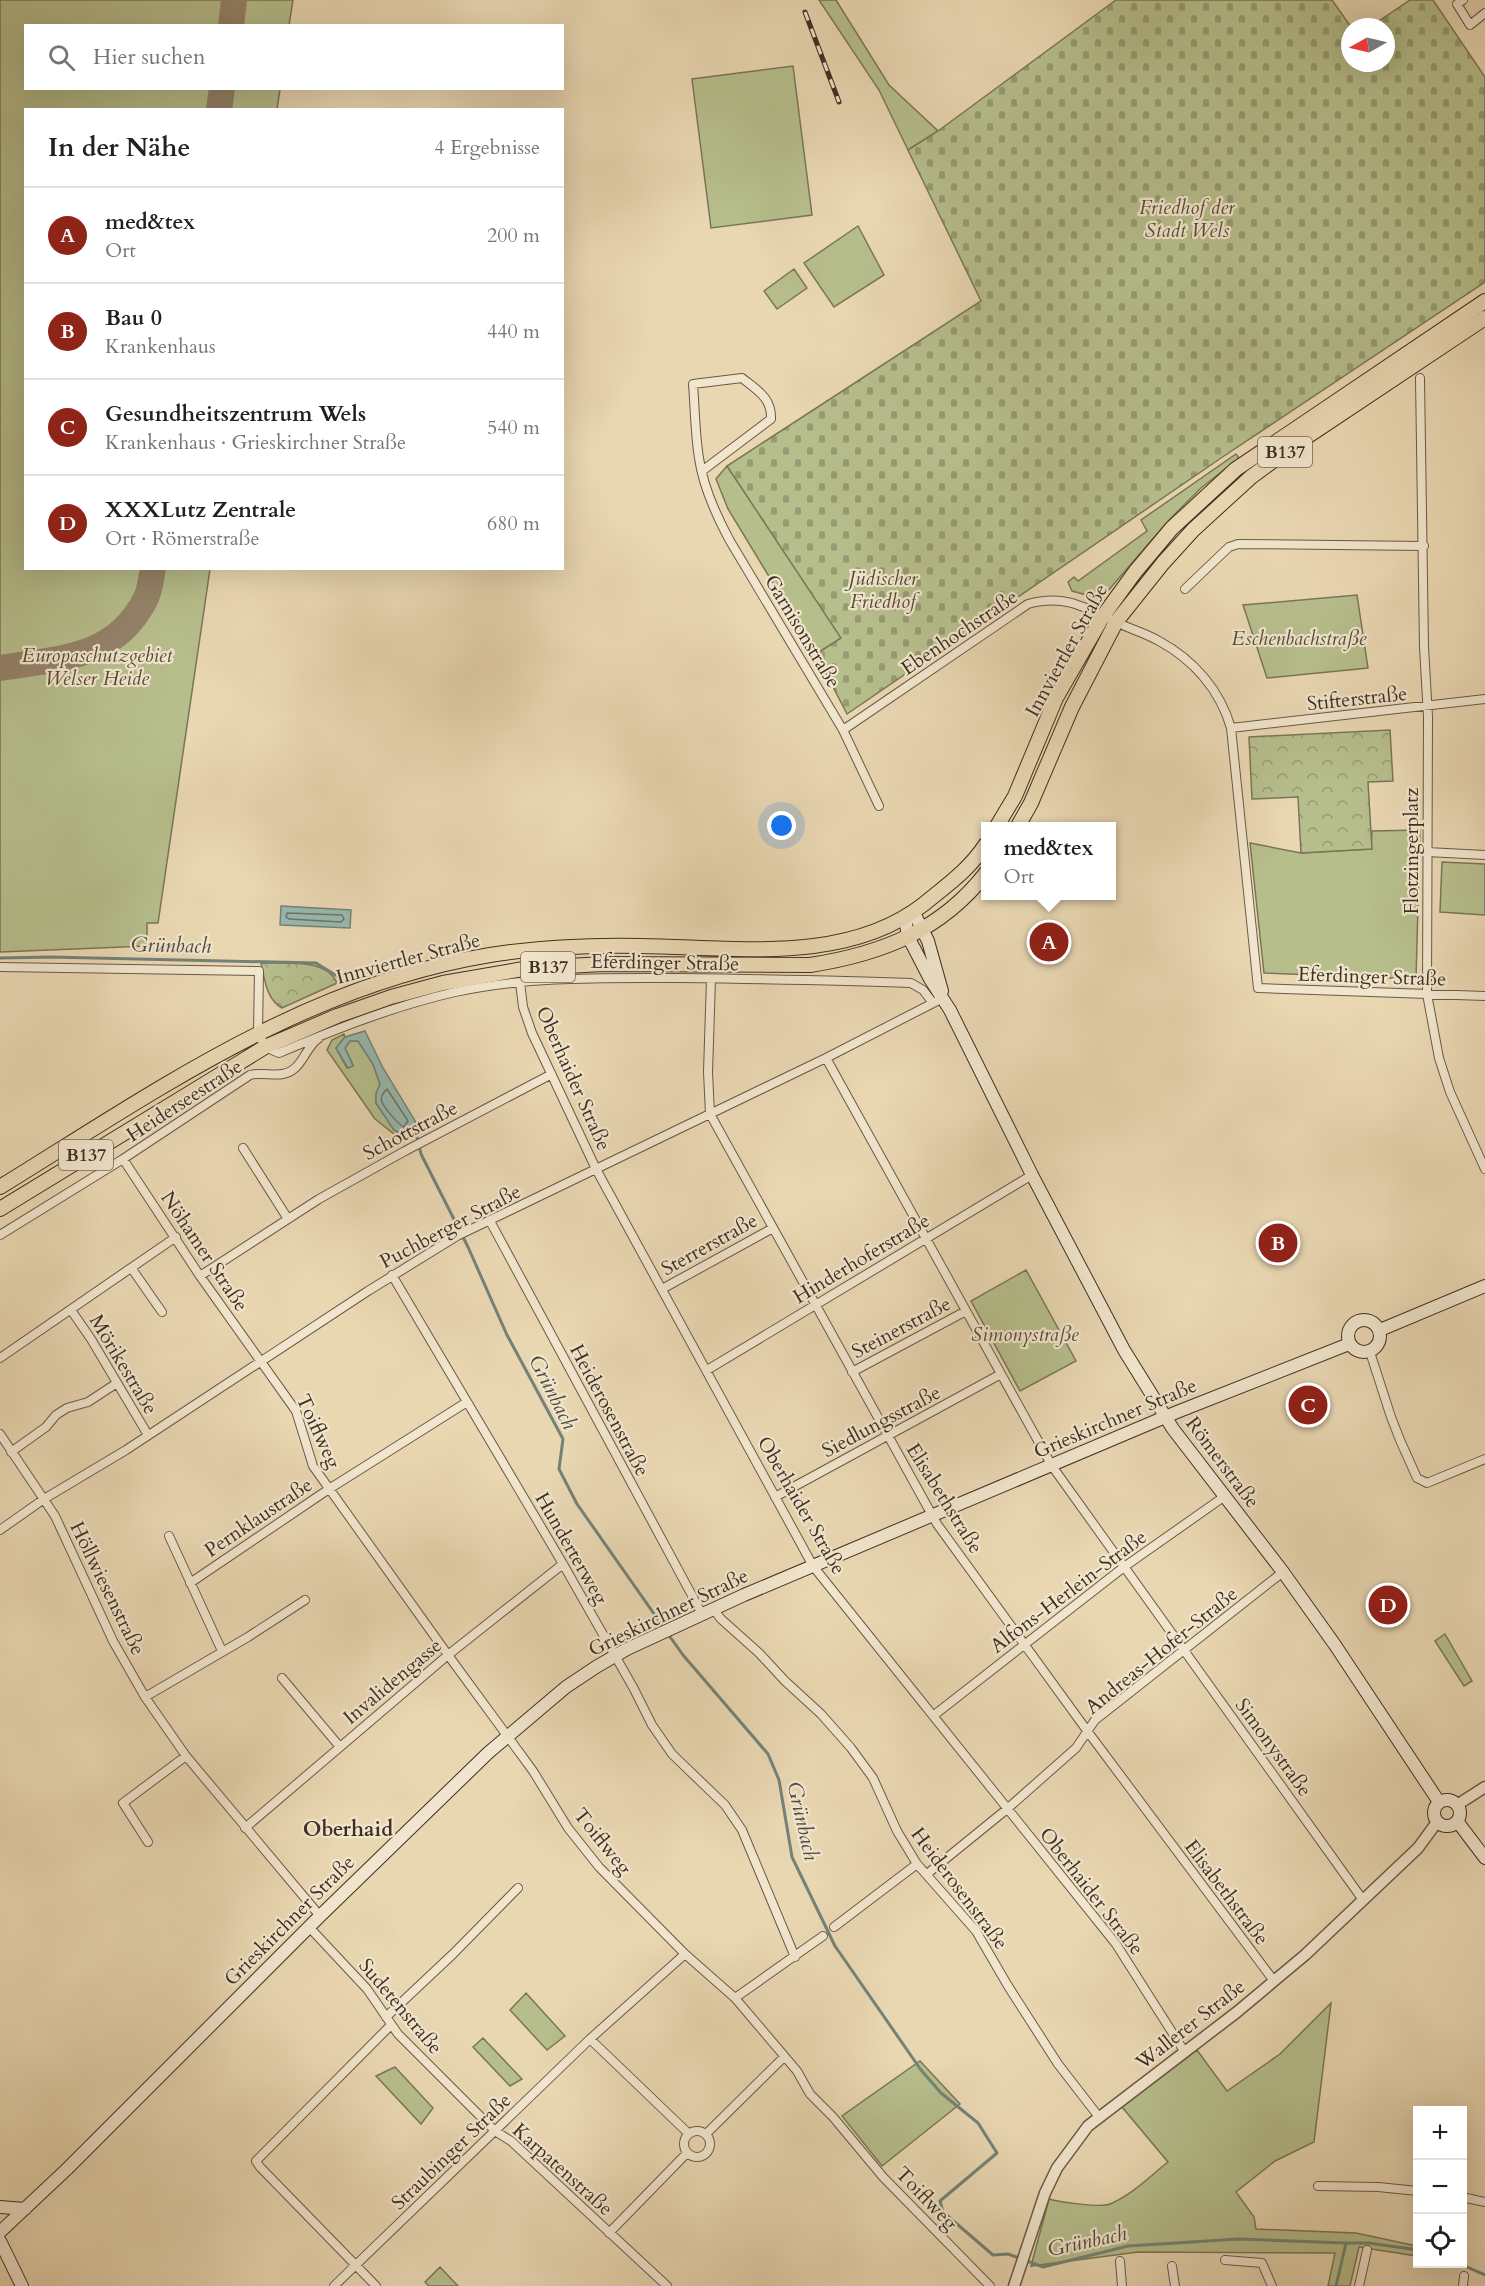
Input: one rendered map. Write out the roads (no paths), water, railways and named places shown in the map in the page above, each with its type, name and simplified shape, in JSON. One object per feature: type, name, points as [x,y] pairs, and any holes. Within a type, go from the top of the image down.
[{"type":"main road","name":"Innviertler Straße","points":[[999,822],[1015,796],[1056,698],[1103,615],[1172,528],[1236,469],[1485,301]]},
{"type":"main road","name":"Innviertler Straße","points":[[1020,822],[1031,803],[1072,707],[1116,622],[1192,530],[1251,477],[1296,444],[1485,318]]},
{"type":"main road","name":"Innviertler Straße","points":[[0,1187],[182,1075],[258,1032],[327,1000],[374,983],[490,955],[603,946],[743,949],[806,947],[854,938],[909,915],[957,877],[981,850]]},
{"type":"main road","name":"Innviertler Straße","points":[[0,1209],[265,1047],[337,1016],[392,997],[443,983],[529,968],[604,964],[810,965],[871,953],[923,931],[953,907],[981,878]]},
{"type":"main road","name":"Römerstraße","points":[[909,915],[923,931],[937,969],[938,1001]]},
{"type":"main road","name":"Römerstraße","points":[[909,915],[908,937],[930,979],[938,1001],[974,1056],[1032,1175],[1125,1350],[1166,1417],[1335,1645],[1439,1802]]},
{"type":"main road","points":[[1380,1330],[1485,1286]]},
{"type":"main road","points":[[1359,1321],[1375,1323],[1380,1330],[1381,1339],[1377,1347],[1370,1352],[1361,1353],[1349,1344],[1348,1333],[1353,1324],[1359,1321]]},
{"type":"main road","name":"Grieskirchner Straße","points":[[0,2232],[68,2169],[320,1916],[488,1753],[566,1687],[615,1655],[707,1611],[1166,1417],[1349,1344]]},
{"type":"main road","points":[[1449,1800],[1457,1805],[1460,1813],[1457,1821],[1446,1826],[1437,1822],[1433,1811],[1439,1802],[1449,1800]]},
{"type":"main road","points":[[1457,1821],[1485,1858]]},
{"type":"main road","points":[[0,2207],[24,2209]]},
{"type":"main road","points":[[0,2241],[22,2286]]},
{"type":"main road","points":[[0,2260],[12,2266]]},
{"type":"street","points":[[1463,0],[1457,4],[1470,25],[1485,13]]},
{"type":"street","name":"Garnisonstraße","points":[[702,471],[771,419],[768,400],[742,378],[693,384],[702,471],[718,520],[843,730],[879,807]]},
{"type":"street","points":[[1420,378],[1427,707]]},
{"type":"street","points":[[1185,589],[1229,547],[1238,544],[1424,546]]},
{"type":"street","name":"Ebenhochstraße","points":[[843,730],[1028,604],[1063,600],[1077,603],[1158,640],[1181,655],[1201,672],[1227,713],[1231,728]]},
{"type":"street","name":"Stifterstraße","points":[[1231,728],[1485,699]]},
{"type":"street","name":"Flotzingerplatz","points":[[1427,707],[1427,994],[1439,1058],[1464,1126],[1485,1169]]},
{"type":"street","name":"Eferdinger Straße","points":[[1231,728],[1258,988],[1485,996]]},
{"type":"street","points":[[1426,852],[1485,855]]},
{"type":"street","points":[[0,968],[259,971],[258,1032],[265,1047],[279,1053],[324,1034]]},
{"type":"street","name":"Eferdinger Straße","points":[[324,1034],[411,1003],[456,992],[519,982],[585,977],[910,983],[938,1001]]},
{"type":"street","name":"Elisabethstraße","points":[[711,979],[708,1072],[710,1114],[888,1437],[933,1516],[1088,1732],[1274,1982]]},
{"type":"street","name":"Oberhaider Straße","points":[[519,982],[532,1033],[596,1169],[813,1566],[1116,1944],[1184,2051]]},
{"type":"street","name":"Puchberger Straße","points":[[0,1530],[44,1499],[262,1362],[392,1275],[461,1235],[826,1058],[938,1001]]},
{"type":"street","name":"Heiderseestraße","points":[[0,1235],[123,1159],[250,1075],[261,1072],[282,1074],[295,1070],[315,1040],[324,1034]]},
{"type":"street","name":"Simonystraße","points":[[826,1058],[1052,1466],[1363,1900]]},
{"type":"street","name":"Schottstraße","points":[[200,1276],[319,1199],[550,1075]]},
{"type":"street","points":[[243,1148],[288,1219]]},
{"type":"street","name":"Nöhamer Straße","points":[[123,1159],[200,1276],[262,1362]]},
{"type":"street","name":"Hinderhoferstraße","points":[[707,1370],[1032,1175]]},
{"type":"street","name":"Heiderosenstraße","points":[[490,1221],[707,1611],[721,1619],[759,1653],[784,1681],[821,1714],[851,1748],[873,1778],[897,1831],[917,1864],[976,1931],[1058,2064],[1099,2117]]},
{"type":"street","name":"Sterrerstraße","points":[[662,1289],[773,1228]]},
{"type":"street","points":[[0,1358],[177,1238]]},
{"type":"street","points":[[132,1269],[162,1312]]},
{"type":"street","name":"Hunderterweg","points":[[392,1275],[563,1564],[652,1725],[672,1754],[725,1805],[742,1830],[795,1957]]},
{"type":"street","name":"Mörikestraße","points":[[71,1310],[91,1339],[148,1435]]},
{"type":"street","name":"Steinerstraße","points":[[852,1372],[966,1311]]},
{"type":"street","points":[[1370,1352],[1391,1417],[1417,1478],[1427,1483],[1485,1460]]},
{"type":"street","name":"Toiflweg","points":[[262,1362],[296,1411],[313,1466],[533,1771],[568,1828],[599,1867],[686,1954],[735,1998],[797,2071],[810,2094],[833,2117],[883,2177],[990,2286]]},
{"type":"street","name":"Siedlungsstraße","points":[[776,1497],[1001,1374]]},
{"type":"street","points":[[11,1452],[46,1427],[67,1408],[88,1402],[117,1383]]},
{"type":"street","name":"Pernklaustraße","points":[[190,1583],[329,1489],[467,1402]]},
{"type":"street","name":"Höllwiesenstraße","points":[[0,1434],[55,1516],[113,1641],[145,1697],[186,1756],[320,1916]]},
{"type":"street","name":"Alfons-Herlein-Straße","points":[[933,1716],[1124,1567],[1225,1496]]},
{"type":"street","points":[[169,1536],[222,1651]]},
{"type":"street","name":"Invalidengasse","points":[[245,1828],[448,1655],[563,1564]]},
{"type":"street","name":"Andreas-Hofer-Straße","points":[[927,1874],[1007,1809],[1076,1748],[1095,1720],[1283,1572]]},
{"type":"street","points":[[145,1697],[248,1637],[305,1600]]},
{"type":"street","points":[[282,1678],[340,1747]]},
{"type":"street","points":[[148,1842],[123,1803],[186,1756]]},
{"type":"street","points":[[1457,1805],[1485,1787]]},
{"type":"street","name":"Wallerer Straße","points":[[1014,2286],[1045,2193],[1057,2168],[1074,2143],[1099,2117],[1274,1982],[1418,1848],[1437,1822]]},
{"type":"street","points":[[834,1927],[917,1864]]},
{"type":"street","points":[[376,2286],[256,2161],[518,1888]]},
{"type":"street","name":"Sudetenstraße","points":[[309,1927],[367,1989],[388,2021],[495,2131]]},
{"type":"street","points":[[735,1998],[823,1936]]},
{"type":"street","name":"Straubinger Straße","points":[[334,2286],[590,2039],[686,1954]]},
{"type":"street","points":[[590,2039],[688,2133]]},
{"type":"street","name":"Karpatenstraße","points":[[609,2233],[687,2153],[692,2157],[700,2157],[707,2153],[710,2139],[706,2134],[784,2057]]},
{"type":"street","points":[[687,2153],[683,2146],[688,2133],[694,2130],[706,2134]]},
{"type":"street","name":"Karpatenstraße","points":[[495,2131],[511,2141],[667,2286]]},
{"type":"street","points":[[1318,2186],[1378,2187],[1413,2190]]},
{"type":"street","points":[[1467,2198],[1485,2202]]},
{"type":"street","points":[[1359,2286],[1367,2250]]},
{"type":"street","points":[[1225,2260],[1262,2263],[1272,2286]]},
{"type":"street","points":[[1120,2261],[1122,2286]]},
{"type":"street","points":[[1172,2266],[1175,2286]]},
{"type":"street","points":[[1463,2286],[1464,2276]]},
{"type":"water","points":[[281,906],[351,910],[350,928],[280,925]]},
{"type":"water","points":[[365,1031],[383,1068],[417,1124],[404,1135],[394,1130],[376,1103],[376,1094],[380,1084],[373,1064],[358,1041],[350,1041],[345,1048],[353,1066],[348,1068],[336,1048],[345,1037]]},
{"type":"waterway","name":"Grünbach","points":[[0,958],[316,963],[337,976]]},
{"type":"waterway","name":"Grünbach","points":[[414,1125],[421,1154],[468,1247],[507,1335],[563,1439],[559,1469],[577,1504],[664,1628]]},
{"type":"waterway","name":"Grünbach","points":[[668,1634],[683,1655],[768,1754],[779,1780],[792,1857],[835,1946],[921,2070],[941,2093],[978,2123],[997,2153],[940,2201],[943,2212],[993,2255],[1008,2254],[1043,2267],[1128,2246],[1239,2239],[1346,2243],[1336,2286]]},
{"type":"waterway","points":[[1346,2243],[1369,2243],[1413,2249]]},
{"type":"waterway","points":[[1467,2267],[1485,2275]]},
{"type":"railway","points":[[805,12],[839,102]]},
{"type":"place","name":"med&tex","points":[[1049,942]]},
{"type":"place","name":"Bau 0","points":[[1278,1243]]},
{"type":"place","name":"Gesundheitszentrum Wels","points":[[1308,1405]]},
{"type":"place","name":"XXXLutz Zentrale","points":[[1388,1605]]},
{"type":"district","name":"Oberhaid","points":[[348,1829]]},
{"type":"park label","name":"Friedhof der Stadt Wels","points":[[1187,218]]},
{"type":"park label","name":"Jüdischer Friedhof","points":[[883,590]]},
{"type":"park label","name":"Eschenbachstraße","points":[[1299,638]]},
{"type":"park label","name":"Europaschutzgebiet Welser Heide","points":[[97,666]]}]
